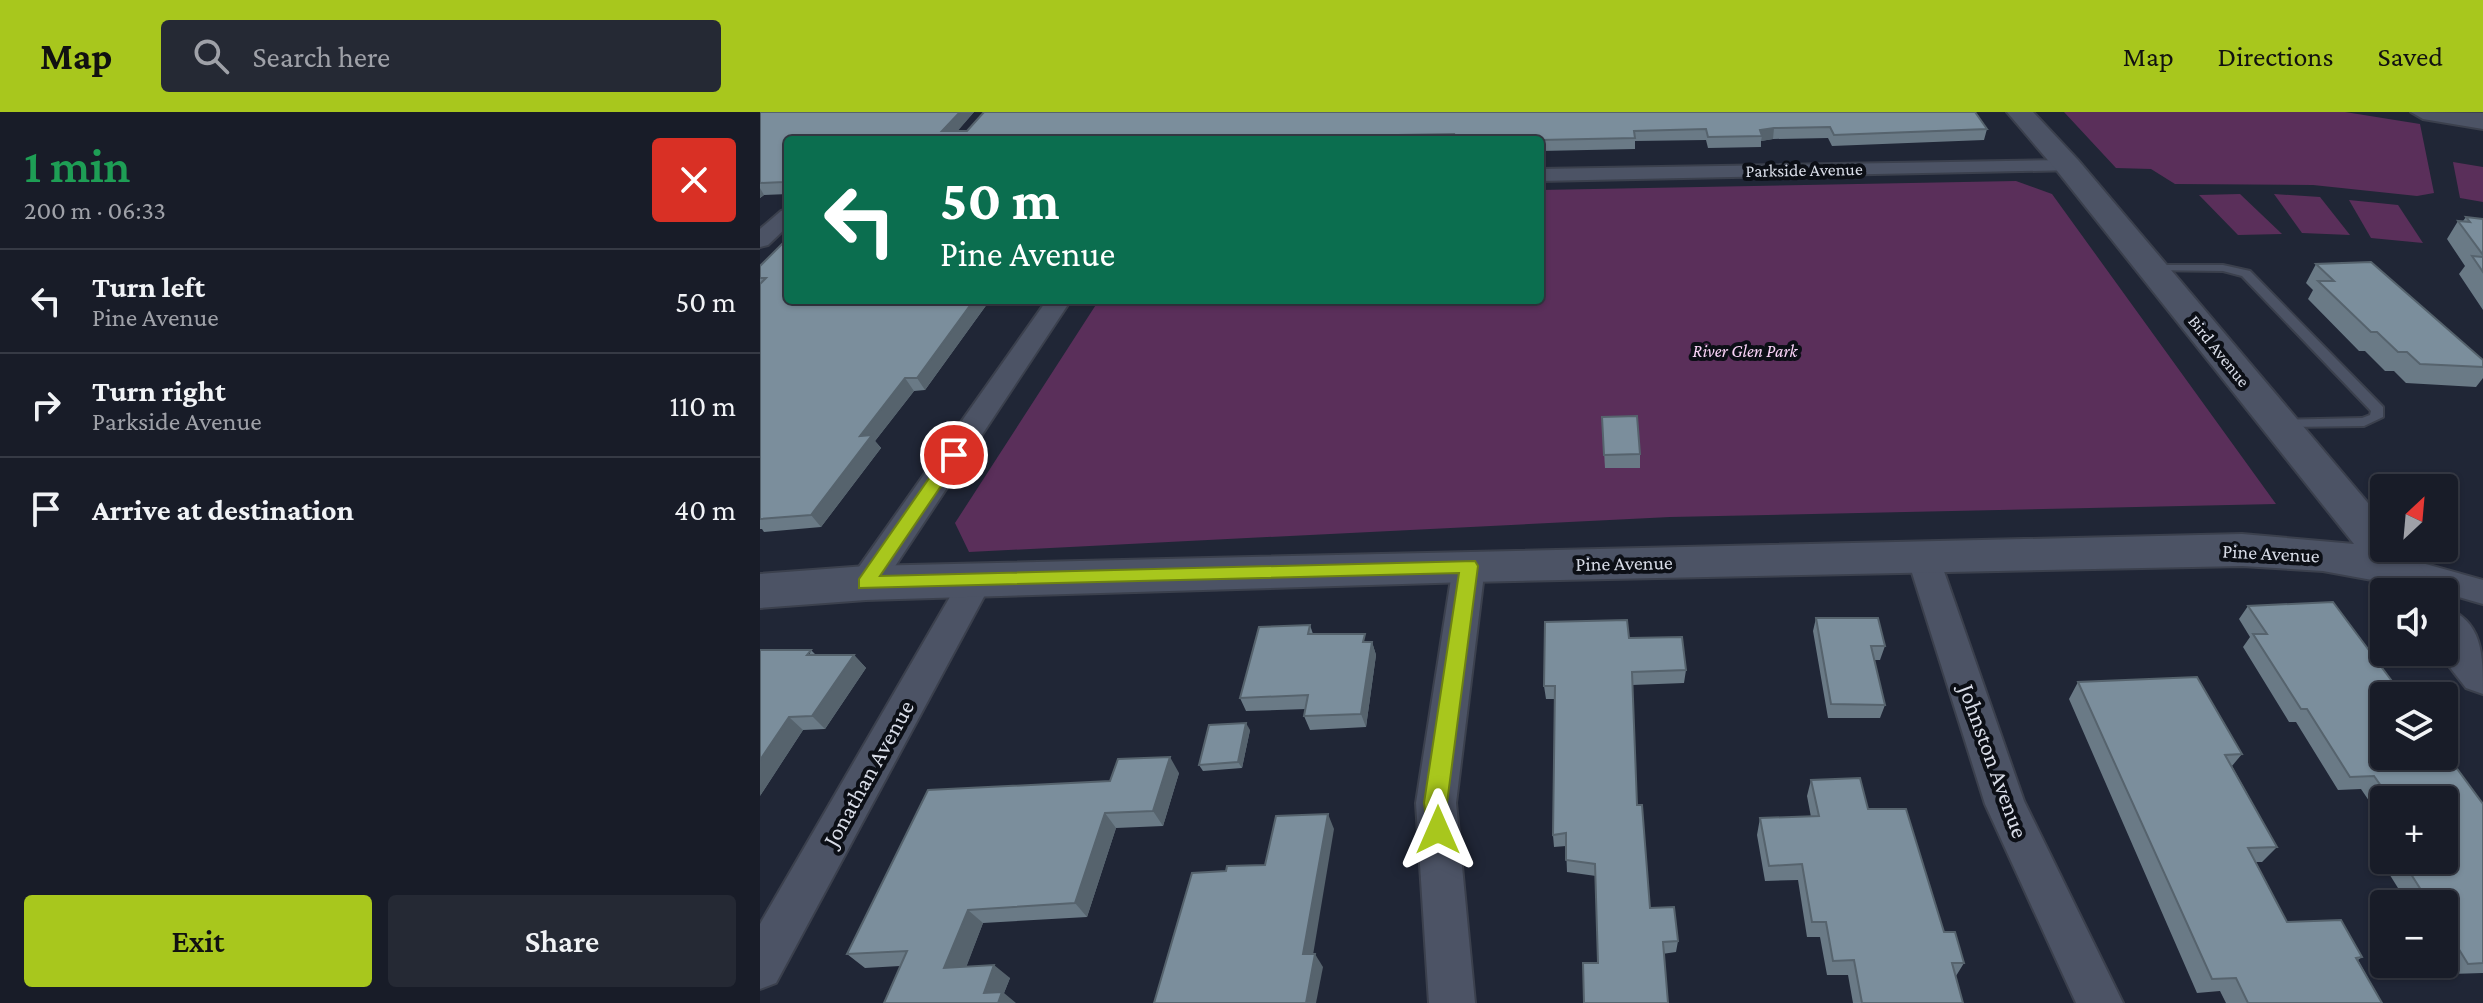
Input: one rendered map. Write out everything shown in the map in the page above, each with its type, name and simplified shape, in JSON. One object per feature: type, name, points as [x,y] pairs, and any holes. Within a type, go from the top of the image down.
[{"type":"street","name":"Bird Avenue","points":[[2019,112],[2068,166],[2405,578]]},
{"type":"street","points":[[2423,112],[2483,121]]},
{"type":"street","name":"Parkside Avenue","points":[[1544,175],[2068,166]]},
{"type":"street","points":[[760,214],[784,214]]},
{"type":"street","points":[[760,240],[784,218]]},
{"type":"street","points":[[866,583],[1056,304]]},
{"type":"street","name":"Pine Avenue","points":[[760,591],[866,583],[1469,566],[2242,550],[2323,555],[2400,578]]},
{"type":"street","name":"Johnston Avenue","points":[[1923,557],[2005,804],[2100,1003]]},
{"type":"street","points":[[1452,1003],[1436,803],[1469,566]]},
{"type":"street","name":"Jonathan Avenue","points":[[760,967],[977,580]]},
{"type":"street","name":"Pine Avenue","points":[[2458,588],[2483,592]]},
{"type":"street","points":[[2458,643],[2483,674]]},
{"type":"lane","points":[[2151,268],[2223,268],[2246,273],[2378,410],[2376,417],[2364,422],[2278,424]]},
{"type":"green space","points":[[2064,112],[2345,112],[2420,124],[2434,193],[2417,196],[2313,185],[2175,184],[2151,169],[2116,168]]},
{"type":"green space","points":[[2453,162],[2483,167],[2483,202],[2460,198]]},
{"type":"green space","name":"River Glen Park","points":[[2016,181],[2052,194],[2276,504],[1670,517],[969,552],[955,523],[1096,304],[1544,304],[1544,190]]},
{"type":"green space","points":[[2240,194],[2282,234],[2238,235],[2199,195]]},
{"type":"green space","points":[[2274,194],[2320,197],[2350,235],[2302,233]]},
{"type":"green space","points":[[2349,200],[2398,205],[2423,243],[2371,238]]},
{"type":"building","points":[[760,112],[960,112],[942,131],[967,131],[984,112],[1975,112],[1987,129],[1834,135],[1830,127],[1774,128],[1760,130],[1762,136],[1708,137],[1706,129],[1634,131],[1635,138],[1544,140],[1544,136],[1454,134],[784,136],[784,182],[760,183]]},
{"type":"building","points":[[2466,217],[2483,219],[2483,255],[2458,221],[2470,222]]},
{"type":"building","points":[[784,242],[784,304],[971,304],[917,378],[905,378],[860,436],[872,435],[811,515],[760,519],[760,284],[766,278],[760,278],[760,266]]},
{"type":"building","points":[[2472,256],[2483,257],[2483,272]]},
{"type":"building","points":[[2371,262],[2483,360],[2483,367],[2420,364],[2407,352],[2398,352],[2377,332],[2371,332],[2318,281],[2334,281],[2316,264]]},
{"type":"building","points":[[1637,416],[1640,454],[1604,455],[1602,417]]},
{"type":"building","points":[[2333,602],[2370,652],[2370,666],[2381,666],[2393,682],[2370,682],[2370,770],[2458,770],[2483,804],[2483,963],[2468,964],[2458,948],[2458,890],[2421,890],[2411,874],[2458,874],[2458,786],[2381,786],[2374,776],[2350,777],[2307,709],[2301,709],[2253,634],[2267,634],[2248,606]]},
{"type":"building","points":[[1816,618],[1878,618],[1885,646],[1871,646],[1885,705],[1831,704]]},
{"type":"building","points":[[1627,620],[1629,638],[1682,637],[1686,670],[1632,672],[1637,805],[1642,805],[1650,908],[1674,907],[1678,941],[1663,942],[1668,1003],[1584,1003],[1583,963],[1598,963],[1595,864],[1566,860],[1566,833],[1553,835],[1555,686],[1544,686],[1545,622]]},
{"type":"building","points":[[1310,625],[1308,634],[1365,634],[1363,642],[1372,642],[1361,714],[1304,716],[1308,695],[1240,698],[1259,627]]},
{"type":"building","points":[[760,650],[811,650],[807,655],[854,655],[812,716],[789,717],[760,760]]},
{"type":"building","points":[[2197,677],[2242,754],[2225,755],[2277,847],[2248,848],[2287,922],[2341,920],[2362,957],[2356,958],[2382,1003],[2248,1003],[2236,978],[2212,979],[2078,682]]},
{"type":"building","points":[[1246,723],[1238,762],[1199,765],[1209,725]]},
{"type":"building","points":[[1170,757],[1153,811],[1105,813],[1075,903],[968,910],[944,968],[994,965],[984,993],[1002,992],[998,1003],[884,1003],[907,951],[847,954],[928,790],[1110,781],[1118,759]]},
{"type":"building","points":[[1860,778],[1868,809],[1906,809],[1944,932],[1955,932],[1964,963],[1952,963],[1963,1003],[1862,1003],[1854,960],[1833,961],[1826,922],[1812,922],[1802,864],[1769,866],[1760,818],[1819,816],[1811,780]]},
{"type":"building","points":[[1328,814],[1303,954],[1315,954],[1306,1003],[1154,1003],[1192,873],[1226,871],[1227,866],[1265,865],[1276,816]]},
{"type":"route","points":[[954,455],[866,583],[1469,566],[1436,803],[1438,830]]}]
